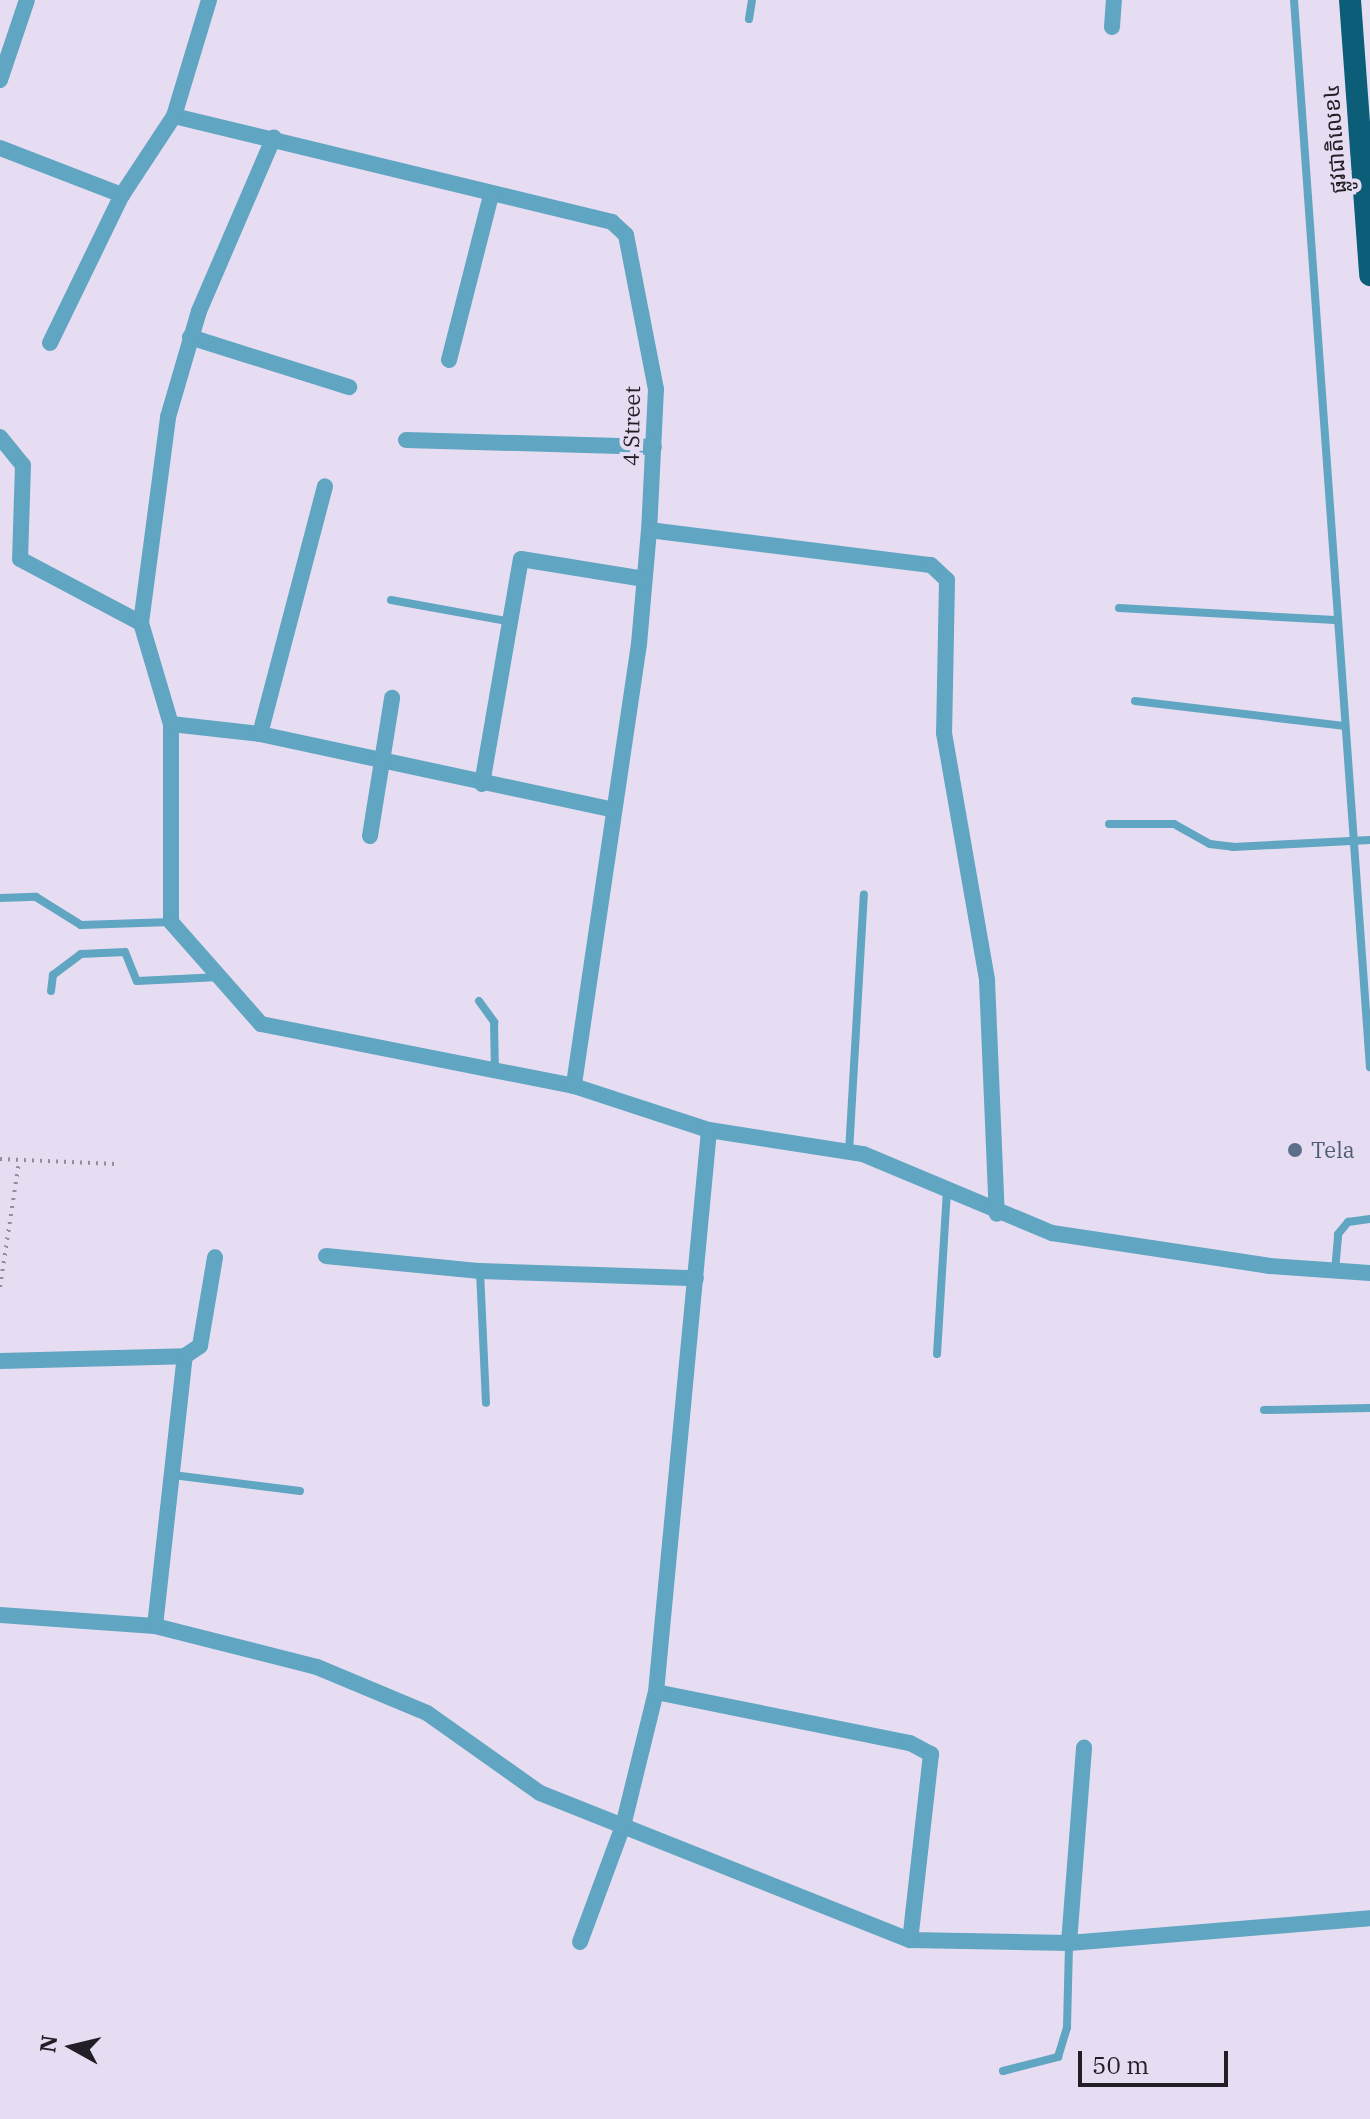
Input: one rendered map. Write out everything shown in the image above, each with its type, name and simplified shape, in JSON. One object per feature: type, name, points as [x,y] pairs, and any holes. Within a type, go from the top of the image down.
[{"type":"highway","name":"ផ្លូវជាតិលេខ៤","points":[[1350,0],[1370,275]]},
{"type":"street","points":[[0,80],[27,0]]},
{"type":"street","points":[[50,343],[122,195],[174,116],[209,0]]},
{"type":"street","points":[[1112,27],[1114,0]]},
{"type":"street","name":"4 Street","points":[[174,116],[274,137],[491,195],[612,222],[626,235],[648,328],[654,447],[649,530],[574,1086]]},
{"type":"street","points":[[274,137],[190,337],[168,417],[141,623],[171,724],[171,922],[261,1024],[495,1074],[574,1086],[709,1130],[849,1153],[947,1188],[997,1214],[1111,1246],[1335,1272],[1370,1273]]},
{"type":"street","points":[[0,148],[122,195]]},
{"type":"street","points":[[449,360],[491,195]]},
{"type":"street","points":[[190,337],[349,387]]},
{"type":"street","points":[[0,437],[23,465],[20,559],[141,623]]},
{"type":"street","points":[[406,440],[654,447]]},
{"type":"street","points":[[260,734],[325,486]]},
{"type":"street","points":[[649,530],[931,565],[947,580],[944,733],[987,980],[997,1214]]},
{"type":"street","points":[[482,784],[517,566],[529,557],[644,579]]},
{"type":"street","points":[[370,836],[392,698]]},
{"type":"street","points":[[171,724],[260,734],[383,766],[611,809]]},
{"type":"street","points":[[580,1942],[623,1826],[656,1692],[709,1130]]},
{"type":"street","points":[[326,1256],[480,1271],[696,1278]]},
{"type":"street","points":[[0,1361],[185,1356],[200,1346],[215,1257]]},
{"type":"street","points":[[155,1626],[185,1356]]},
{"type":"street","points":[[0,1615],[155,1626],[317,1667],[427,1713],[540,1793],[910,1940],[1069,1943],[1370,1918]]},
{"type":"street","points":[[656,1692],[910,1743],[931,1754],[910,1940]]},
{"type":"street","points":[[1069,1943],[1084,1748]]},
{"type":"lane","points":[[749,19],[752,0]]},
{"type":"lane","points":[[1294,0],[1335,620],[1370,1067]]},
{"type":"lane","points":[[391,600],[507,621]]},
{"type":"lane","points":[[1119,608],[1335,620]]},
{"type":"lane","points":[[1135,701],[1344,726]]},
{"type":"lane","points":[[1109,824],[1174,824],[1210,844],[1233,847],[1370,840]]},
{"type":"lane","points":[[849,1153],[864,894]]},
{"type":"lane","points":[[0,898],[36,897],[81,925],[171,922]]},
{"type":"lane","points":[[51,991],[53,975],[81,954],[125,952],[137,981],[221,977]]},
{"type":"lane","points":[[479,1001],[494,1022],[495,1074]]},
{"type":"lane","points":[[937,1354],[947,1188]]},
{"type":"lane","points":[[1335,1272],[1338,1234],[1348,1222],[1370,1219]]},
{"type":"lane","points":[[480,1271],[486,1403]]},
{"type":"lane","points":[[1264,1410],[1370,1408]]},
{"type":"lane","points":[[173,1475],[300,1491]]},
{"type":"lane","points":[[1003,2071],[1058,2057],[1067,2027],[1069,1943]]},
{"type":"path","points":[[0,1159],[116,1164]]},
{"type":"path","points":[[0,1287],[19,1161]]},
{"type":"place","name":"Tela","points":[[1295,1150]]}]
